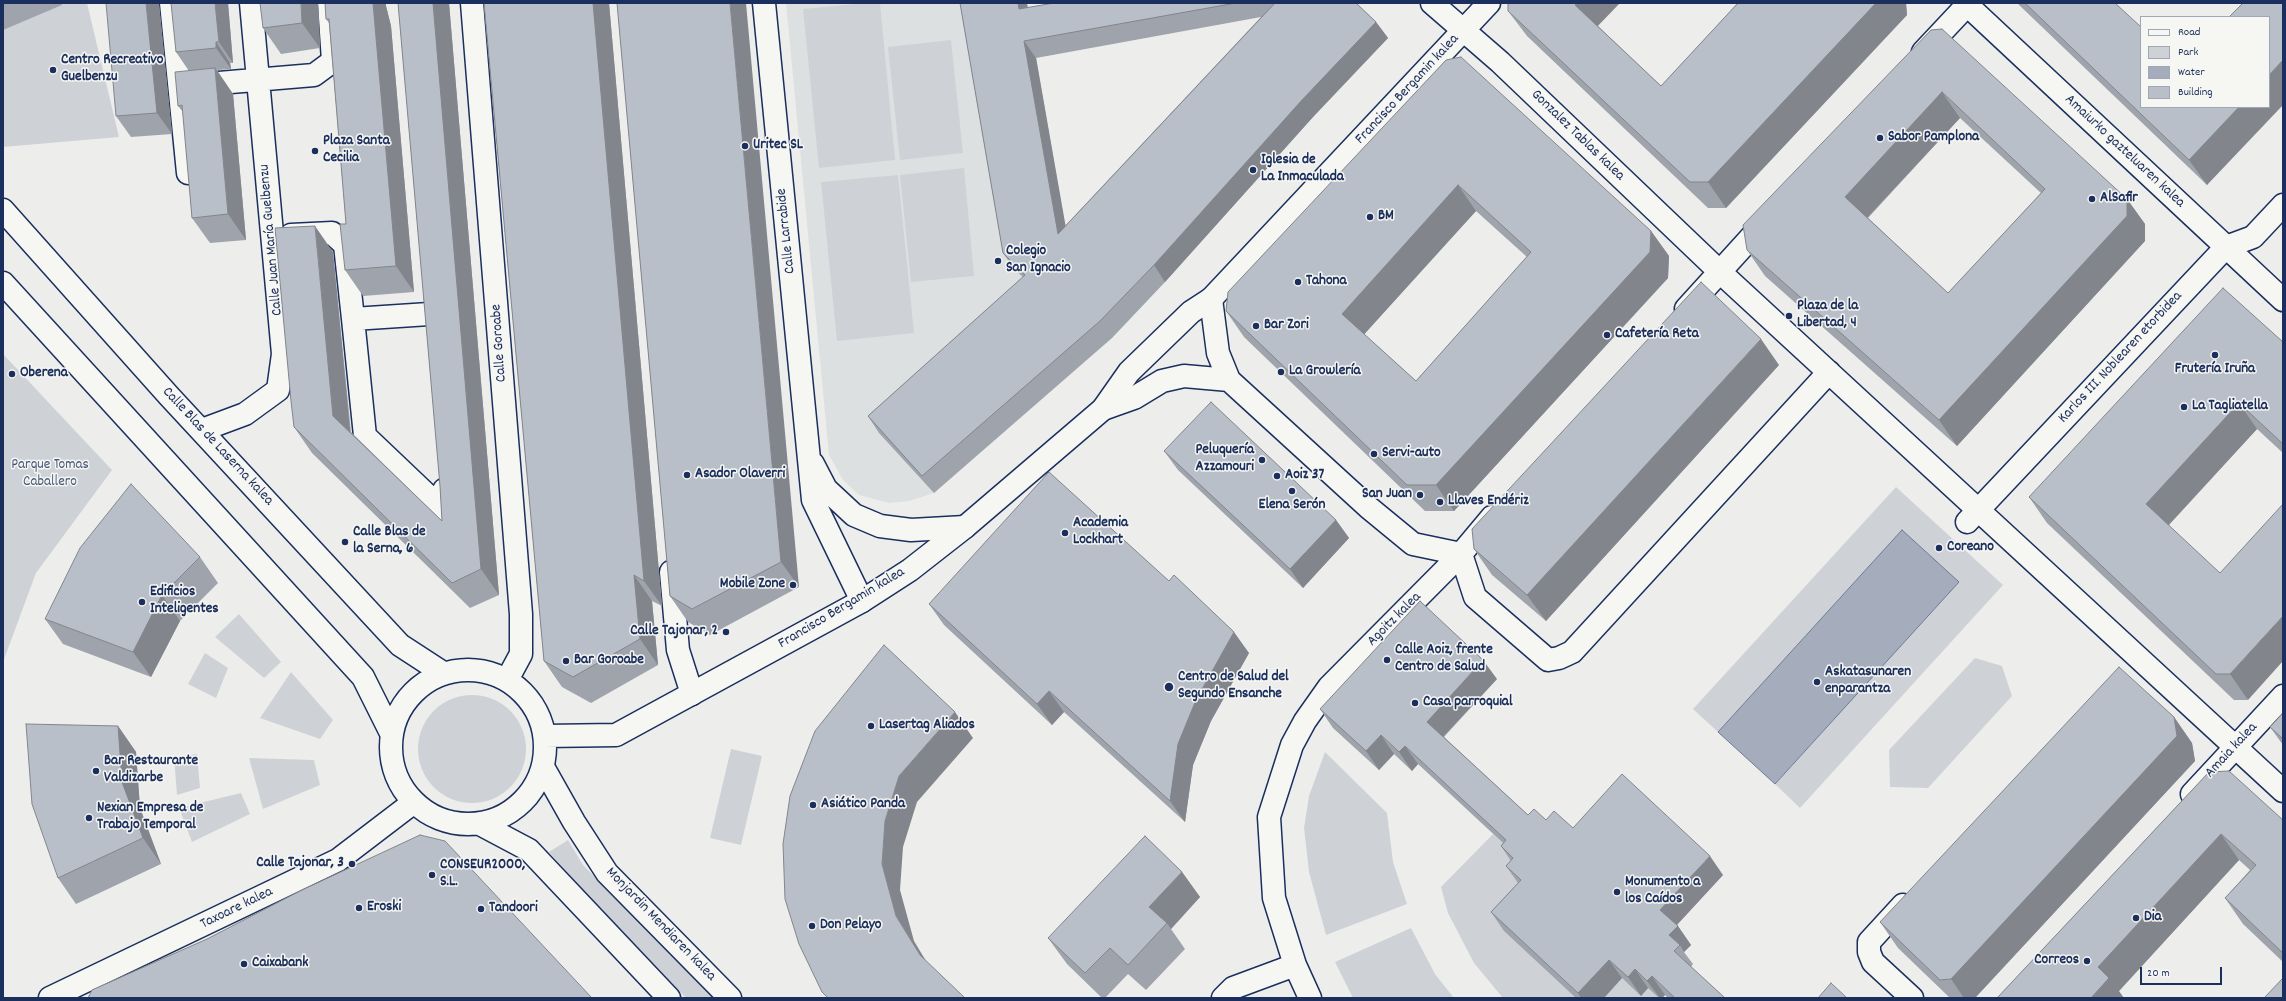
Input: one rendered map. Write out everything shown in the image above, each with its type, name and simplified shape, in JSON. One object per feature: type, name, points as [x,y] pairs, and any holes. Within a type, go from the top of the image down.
[{"type":"street","points":[[171,3],[188,173]]},
{"type":"street","name":"Calle Juan María Guelbenzu","points":[[202,430],[245,414],[278,390],[283,354],[251,3]]},
{"type":"street","points":[[180,86],[314,74],[333,61],[329,3]]},
{"type":"street","name":"Calle Goroabe","points":[[472,3],[521,614],[521,654],[507,680]]},
{"type":"street","name":"Calle Larrabide","points":[[764,3],[810,459],[809,476],[813,500],[862,600]]},
{"type":"street","name":"Gonzalez Tablas kalea","points":[[1432,3],[1465,30],[1720,272]]},
{"type":"street","name":"Francisco Bergamin kalea","points":[[545,736],[616,735],[862,600],[910,570],[965,527],[1103,409],[1129,372],[1191,312],[1211,299],[1489,3]]},
{"type":"street","points":[[1909,67],[1967,4]]},
{"type":"street","name":"Amaiurko gazteluaren kalea","points":[[1967,4],[2283,300]]},
{"type":"street","name":"Karlos III. Noblearen etorbidea","points":[[1972,516],[2226,247],[2253,237],[2283,205]]},
{"type":"street","points":[[1674,321],[1780,207]]},
{"type":"street","name":"Calle Blas de Laserna kalea","points":[[3,210],[169,396],[400,644],[442,673]]},
{"type":"street","points":[[272,236],[332,233],[345,245],[365,436],[446,513],[442,467]]},
{"type":"street","points":[[1720,272],[1829,372],[1972,516],[2126,661],[2235,748],[2283,790]]},
{"type":"street","points":[[3,283],[364,677],[392,733]]},
{"type":"street","points":[[427,290],[431,337]]},
{"type":"street","points":[[1211,299],[1218,353],[1229,380],[1368,508],[1413,544],[1461,554],[1475,597],[1548,660],[1559,658],[1572,652],[1829,372]]},
{"type":"street","points":[[353,319],[429,314]]},
{"type":"street","name":"Francisco Bergamin kalea","points":[[1103,409],[1134,398],[1162,381],[1184,376],[1229,380]]},
{"type":"street","name":"Calle Larrabide","points":[[810,459],[826,489],[854,515],[880,526],[911,530],[965,527]]},
{"type":"street","name":"Agoitz kalea","points":[[1310,998],[1295,964],[1274,898],[1269,817],[1292,746],[1305,721],[1329,687],[1461,554],[1506,502]]},
{"type":"street","points":[[670,555],[678,650],[692,694]]},
{"type":"street","points":[[464,669],[479,670],[487,671],[507,680],[521,690],[532,703],[540,719],[545,736],[543,767],[533,788],[522,802],[498,818],[480,824],[456,823],[433,816],[414,802],[399,782],[391,758],[392,733],[401,707],[419,686],[442,673],[464,669]]},
{"type":"street","name":"Amaia kalea","points":[[2180,807],[2283,696]]},
{"type":"street","name":"Monjardin Mendiaren kalea","points":[[543,767],[574,822],[607,873],[730,998]]},
{"type":"street","name":"Taxoare kalea","points":[[57,997],[338,860],[414,802]]},
{"type":"street","points":[[480,824],[529,850],[669,998]]},
{"type":"street","points":[[1912,998],[1873,962],[1869,952],[1869,942],[1917,889]]},
{"type":"street","points":[[1223,998],[1233,988],[1295,964]]},
{"type":"shaded area","name":"Colegio San Ignacio","points":[[786,3],[1027,3],[1067,234],[1313,117],[1165,282],[1112,338],[934,493],[909,501],[889,503],[859,495],[843,480],[829,455]]},
{"type":"green space","name":"Centro Recreativo Guelbenzu","points":[[3,3],[87,3],[119,137],[3,147]]},
{"type":"green space","points":[[880,3],[895,160],[819,168],[803,9]]},
{"type":"green space","points":[[951,40],[963,153],[900,160],[888,47]]},
{"type":"green space","points":[[964,168],[974,276],[911,282],[900,175]]},
{"type":"green space","points":[[898,175],[914,333],[837,341],[821,182]]},
{"type":"green space","name":"Parque Tomas Caballero","points":[[3,354],[112,470],[36,573],[3,662]]},
{"type":"green space","points":[[1896,487],[2003,585],[1800,808],[1775,784],[1958,582],[1902,531],[1718,732],[1693,709]]},
{"type":"green space","points":[[239,614],[281,662],[264,678],[215,637]]},
{"type":"green space","points":[[205,653],[228,668],[216,698],[188,684]]},
{"type":"green space","points":[[1975,658],[2002,666],[2012,696],[1928,788],[1890,787],[1889,750]]},
{"type":"green space","points":[[291,672],[333,720],[320,739],[260,718]]},
{"type":"green space","points":[[472,695],[493,699],[510,711],[522,728],[526,749],[522,770],[510,787],[493,799],[472,803],[451,799],[434,787],[422,770],[418,749],[422,728],[434,711],[451,699]]},
{"type":"green space","points":[[731,749],[762,756],[741,845],[710,838]]},
{"type":"green space","points":[[1325,752],[1387,813],[1393,862],[1407,904],[1326,935],[1309,872],[1304,828],[1309,796]]},
{"type":"green space","points":[[197,754],[200,788],[177,795],[174,757]]},
{"type":"green space","points":[[249,758],[314,760],[320,785],[263,809]]},
{"type":"green space","points":[[241,793],[250,814],[192,842],[179,808]]},
{"type":"green space","points":[[1493,834],[1520,859],[1576,998],[1503,998],[1474,963],[1448,913],[1441,887]]},
{"type":"green space","points":[[568,840],[583,865],[712,996],[710,998],[686,998],[589,897],[549,852]]},
{"type":"green space","points":[[1411,928],[1435,974],[1454,998],[1353,998],[1335,962]]},
{"type":"green space","points":[[1622,978],[1641,995],[1648,988],[1659,998],[1604,998]]},
{"type":"water","points":[[1902,530],[1959,582],[1775,784],[1718,732]]},
{"type":"building","points":[[106,3],[146,3],[157,113],[116,116]]},
{"type":"building","points":[[171,3],[215,3],[219,42],[216,42],[216,48],[176,52]]},
{"type":"building","points":[[260,3],[301,3],[302,23],[263,28]]},
{"type":"building","points":[[325,3],[373,3],[396,266],[345,270],[340,224],[346,224],[329,19],[326,19]]},
{"type":"building","points":[[398,3],[433,3],[481,569],[452,583],[294,427],[291,401],[275,228],[315,226],[333,416],[442,521]]},
{"type":"building","points":[[484,3],[593,3],[644,581],[634,575],[640,639],[573,677],[544,661]]},
{"type":"building","points":[[617,3],[730,3],[781,562],[692,609],[670,596]]},
{"type":"building","points":[[960,3],[1018,3],[1019,9],[1054,3],[1236,3],[1024,41],[1058,234],[1275,3],[1356,3],[1376,22],[1302,100],[1154,265],[1100,321],[922,476],[868,416],[1025,275],[1003,253]]},
{"type":"building","points":[[1508,3],[1578,3],[1575,5],[1661,86],[1738,3],[1876,3],[1708,182],[1690,182],[1508,11]]},
{"type":"building","points":[[2025,3],[2115,3],[2140,26],[2140,108],[2238,108],[2189,160]]},
{"type":"building","points":[[2243,3],[2283,3],[2283,60],[2270,74],[2270,16],[2230,16]]},
{"type":"building","points":[[1942,29],[2127,199],[2127,216],[1939,420],[1747,250],[1743,225],[1931,30]],"holes":[[[1942,92],[2045,189],[1948,293],[1845,197]]]},
{"type":"building","points":[[1461,57],[1651,231],[1650,252],[1436,485],[1407,485],[1226,311],[1228,292],[1446,60]],"holes":[[[1458,185],[1531,252],[1416,381],[1342,314]]]},
{"type":"building","points":[[215,68],[228,214],[192,218],[182,105],[178,106],[175,72]]},
{"type":"building","points":[[1701,282],[1761,339],[1527,595],[1474,549],[1472,529]]},
{"type":"building","points":[[2223,288],[2283,342],[2283,444],[2239,403],[2146,504],[2220,573],[2283,504],[2283,616],[2230,674],[2216,674],[2029,497]]},
{"type":"building","points":[[1211,402],[1336,520],[1290,569],[1164,451]]},
{"type":"building","points":[[1049,472],[1169,581],[1174,575],[1234,632],[1196,700],[1178,744],[1170,801],[1049,691],[1037,704],[929,604]]},
{"type":"building","name":"Edificios Inteligentes","points":[[131,484],[200,557],[162,595],[133,652],[45,619],[80,548]]},
{"type":"building","points":[[1420,601],[1483,660],[1427,722],[1528,815],[1534,809],[1546,820],[1554,811],[1573,828],[1622,774],[1710,856],[1660,910],[1678,926],[1669,935],[1680,945],[1674,951],[1725,998],[1675,998],[1652,976],[1647,981],[1635,969],[1628,977],[1609,960],[1578,993],[1491,912],[1521,880],[1506,866],[1513,858],[1501,846],[1506,840],[1405,746],[1399,752],[1381,735],[1366,751],[1320,709]]},
{"type":"building","points":[[884,645],[955,712],[899,776],[885,821],[882,864],[896,916],[920,955],[965,998],[828,998],[822,992],[799,944],[785,899],[783,844],[790,796],[815,731]]},
{"type":"building","points":[[2119,667],[2174,717],[2177,736],[1951,979],[1940,980],[1880,922]]},
{"type":"building","points":[[2283,713],[2283,739],[2270,727]]},
{"type":"building","points":[[26,724],[118,726],[122,782],[143,838],[58,878],[32,804]]},
{"type":"building","points":[[2229,771],[2283,820],[2283,953],[2225,898],[2256,865],[2221,834],[2098,967],[2109,978],[2091,998],[1997,998],[2209,772]]},
{"type":"building","points":[[420,835],[445,841],[592,998],[88,998],[92,990],[207,939],[302,890]]},
{"type":"building","points":[[1145,836],[1182,872],[1149,907],[1167,923],[1128,965],[1110,948],[1085,973],[1048,938]]},
{"type":"building","points":[[2283,978],[2283,998],[2264,998]]},
{"type":"building","points":[[1831,983],[1847,998],[1818,998]]},
{"type":"place","name":"Centro Recreativo Guelbenzu","points":[[53,70]]},
{"type":"place","name":"Sabor Pamplona","points":[[1880,138]]},
{"type":"place","name":"Uritec SL","points":[[745,146]]},
{"type":"place","name":"Plaza Santa Cecilia","points":[[315,151]]},
{"type":"place","name":"Iglesia de La Inmaculada","points":[[1253,170]]},
{"type":"place","name":"AlSafir","points":[[2092,199]]},
{"type":"place","name":"BM","points":[[1370,217]]},
{"type":"place","name":"Colegio San Ignacio","points":[[998,261]]},
{"type":"place","name":"Tahona","points":[[1298,282]]},
{"type":"place","name":"Plaza de la Libertad, 4","points":[[1789,316]]},
{"type":"place","name":"Bar Zori","points":[[1256,326]]},
{"type":"place","name":"Cafetería Reta","points":[[1607,335]]},
{"type":"place","name":"Frutería Iruña","points":[[2215,355]]},
{"type":"place","name":"La Growlería","points":[[1281,372]]},
{"type":"place","name":"Oberena","points":[[12,374]]},
{"type":"place","name":"La Tagliatella","points":[[2184,407]]},
{"type":"place","name":"Servi-auto","points":[[1374,454]]},
{"type":"place","name":"Peluquería Azzamouri","points":[[1262,460]]},
{"type":"place","name":"Asador Olaverri","points":[[687,475]]},
{"type":"place","name":"Aoiz 37","points":[[1277,476]]},
{"type":"place","name":"Elena Serón","points":[[1292,491]]},
{"type":"place","name":"San Juan","points":[[1420,495]]},
{"type":"place","name":"Llaves Endériz","points":[[1440,502]]},
{"type":"place","name":"Academia Lockhart","points":[[1065,533]]},
{"type":"place","name":"Calle Blas de la Serna, 6","points":[[345,542]]},
{"type":"place","name":"Coreano","points":[[1939,548]]},
{"type":"place","name":"Mobile Zone","points":[[793,585]]},
{"type":"place","name":"Edificios Inteligentes","points":[[142,602]]},
{"type":"place","name":"Calle Tajonar, 2","points":[[726,632]]},
{"type":"place","name":"Calle Aoiz, frente Centro de Salud","points":[[1387,660]]},
{"type":"place","name":"Bar Goroabe","points":[[566,661]]},
{"type":"place","name":"Askatasunaren enparantza","points":[[1817,682]]},
{"type":"place","name":"Centro de Salud del Segundo Ensanche","points":[[1169,687]]},
{"type":"place","name":"Casa parroquial","points":[[1415,703]]},
{"type":"place","name":"Lasertag Aliados","points":[[871,726]]},
{"type":"place","name":"Bar Restaurante Valdizarbe","points":[[96,771]]},
{"type":"place","name":"Asiático Panda","points":[[813,805]]},
{"type":"place","name":"Nexian Empresa de Trabajo Temporal","points":[[89,818]]},
{"type":"place","name":"Calle Tajonar, 3","points":[[352,864]]},
{"type":"place","name":"CONSEUR2000, S.L.","points":[[432,875]]},
{"type":"place","name":"Monumento a los Caídos","points":[[1617,892]]},
{"type":"place","name":"Eroski","points":[[359,908]]},
{"type":"place","name":"Tandoori","points":[[481,909]]},
{"type":"place","name":"Dia","points":[[2136,918]]},
{"type":"place","name":"Don Pelayo","points":[[812,926]]},
{"type":"place","name":"Correos","points":[[2087,961]]},
{"type":"place","name":"Caixabank","points":[[244,964]]}]
